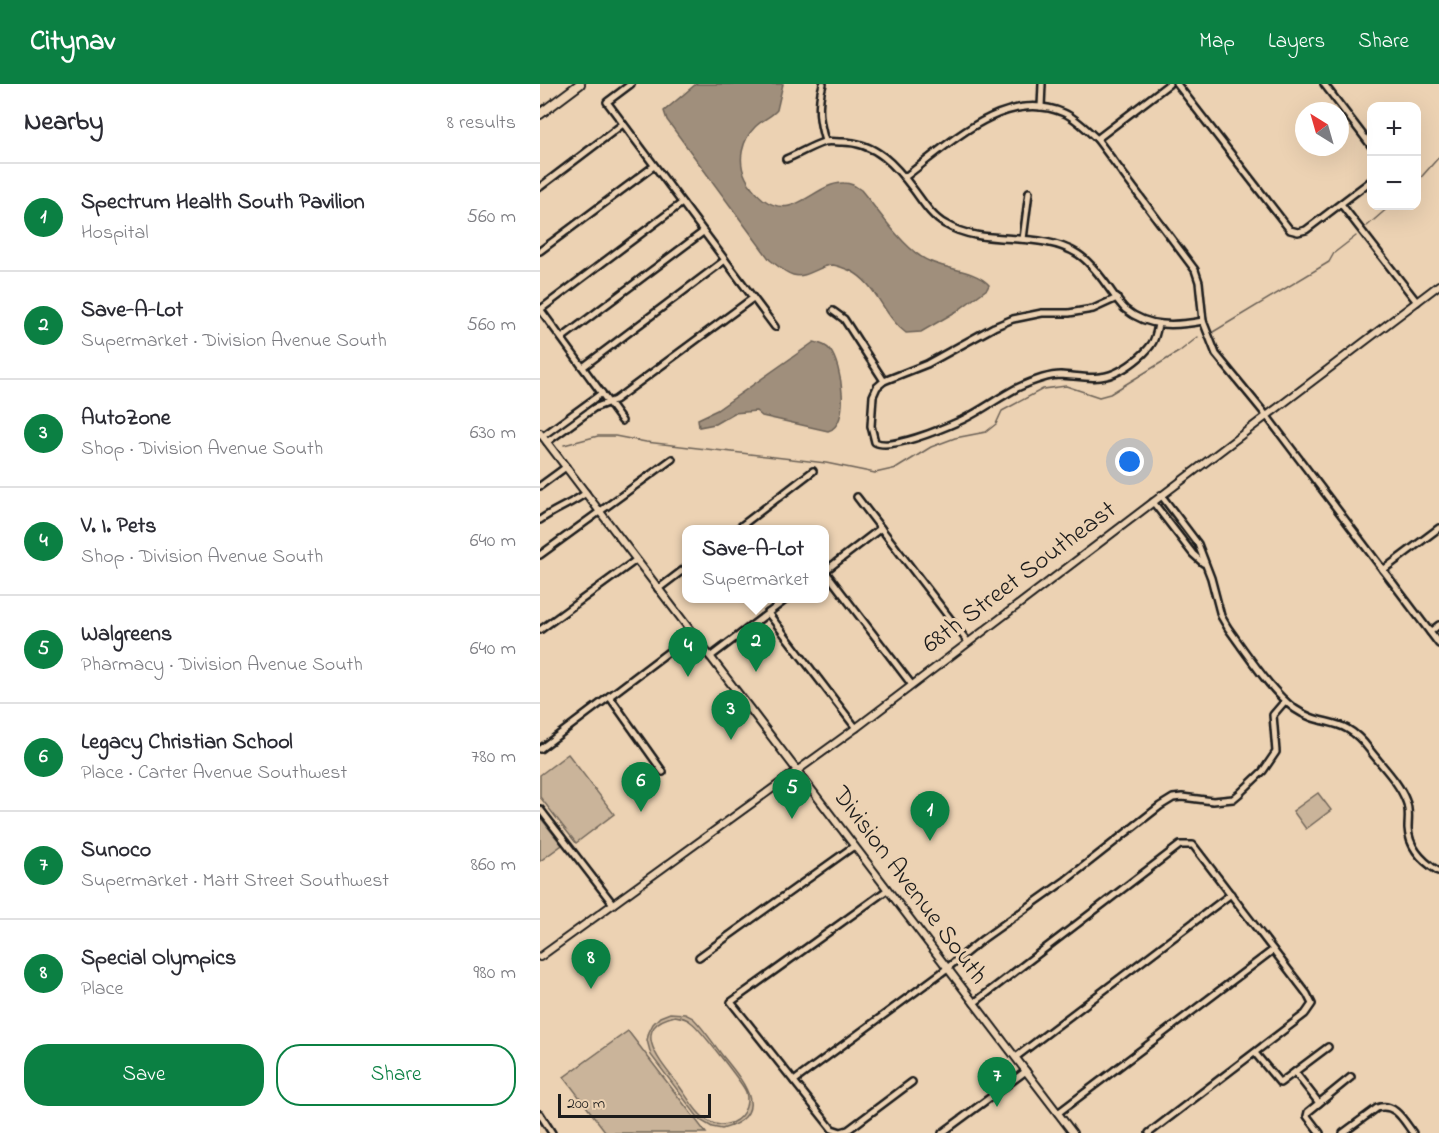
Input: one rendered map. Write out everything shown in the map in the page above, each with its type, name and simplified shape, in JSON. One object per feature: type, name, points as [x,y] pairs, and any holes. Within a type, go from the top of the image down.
[{"type":"highway","points":[[540,114],[580,84]]},
{"type":"main road","name":"68th Street Southeast","points":[[542,953],[797,772],[1439,285]]},
{"type":"main road","name":"Division Avenue South","points":[[543,437],[1073,1133]]},
{"type":"street","points":[[631,84],[607,102],[775,327]]},
{"type":"street","points":[[823,84],[818,101],[819,123],[825,141]]},
{"type":"street","points":[[1041,84],[1041,107]]},
{"type":"street","points":[[1097,139],[1169,84]]},
{"type":"street","points":[[1177,84],[1290,230],[1298,232],[1306,230],[1367,183]]},
{"type":"street","points":[[1324,84],[1367,142]]},
{"type":"street","points":[[904,177],[979,123],[1017,107],[1041,107],[1064,113],[1097,139],[1195,270],[1199,282],[1203,321],[1216,354],[1266,415],[1439,644]]},
{"type":"street","points":[[540,187],[623,124]]},
{"type":"street","points":[[786,159],[825,141],[849,142],[871,147],[893,163],[929,210],[944,224],[970,234],[1023,238],[1057,245],[1078,254],[1092,266],[1124,308],[1136,316],[1158,324],[1180,325],[1203,321]]},
{"type":"street","points":[[540,251],[654,166]]},
{"type":"street","points":[[1023,238],[1029,192]]},
{"type":"street","points":[[622,421],[540,309],[682,203]]},
{"type":"street","points":[[1341,204],[1417,302]]},
{"type":"street","points":[[562,338],[703,231]]},
{"type":"street","points":[[584,367],[725,260]]},
{"type":"street","points":[[543,437],[591,410],[609,403],[753,298]]},
{"type":"street","points":[[1117,298],[1093,309],[1069,313],[1042,313],[1013,319],[993,327],[927,364],[884,381],[875,390],[871,410],[871,426],[875,442],[883,445],[898,444],[963,420],[1033,381],[1059,375],[1083,378],[1114,373],[1136,359],[1153,344],[1158,324]]},
{"type":"street","points":[[833,311],[844,319],[884,381]]},
{"type":"street","points":[[543,437],[602,393]]},
{"type":"street","points":[[540,555],[672,459]]},
{"type":"street","points":[[540,486],[566,466]]},
{"type":"street","points":[[743,525],[813,471]]},
{"type":"street","points":[[540,520],[586,493]]},
{"type":"street","points":[[1161,495],[1198,544],[1223,620],[1285,701],[1306,715],[1343,725],[1361,739],[1406,799],[1410,837],[1415,850],[1424,861],[1438,871]]},
{"type":"street","points":[[858,497],[968,642]]},
{"type":"street","points":[[1153,502],[1193,554],[1203,562]]},
{"type":"street","points":[[829,568],[881,528]]},
{"type":"street","points":[[1383,570],[1439,528]]},
{"type":"street","points":[[540,630],[636,560]]},
{"type":"street","points":[[658,589],[682,571]]},
{"type":"street","points":[[829,576],[912,685]]},
{"type":"street","points":[[710,657],[781,603]]},
{"type":"street","points":[[768,613],[856,728]]},
{"type":"street","points":[[1430,632],[1439,625]]},
{"type":"street","points":[[540,748],[692,634]]},
{"type":"street","points":[[609,696],[663,772]]},
{"type":"street","points":[[794,1081],[983,939],[1066,880],[1160,806],[1173,798],[1182,797],[1213,801],[1233,799],[1263,771],[1275,752],[1273,715],[1285,701]]},
{"type":"street","points":[[540,809],[614,904]]},
{"type":"street","points":[[974,1003],[1180,845],[1190,844],[1197,849],[1312,1004],[1305,1014],[1149,1133]]},
{"type":"street","points":[[699,957],[854,846]]},
{"type":"street","points":[[887,890],[731,1002],[832,1129],[841,1132],[848,1130],[912,1082]]},
{"type":"street","points":[[1016,1057],[1231,894]]},
{"type":"street","points":[[1058,1113],[1272,950]]},
{"type":"street","points":[[1255,1053],[1280,1083],[1328,1047]]},
{"type":"street","points":[[942,1133],[1026,1071]]},
{"type":"street","points":[[1295,1072],[1319,1103]]},
{"type":"street","points":[[1320,1133],[1307,1116],[1308,1112],[1351,1077]]},
{"type":"street","points":[[1343,1133],[1377,1108],[1384,1106],[1394,1109],[1413,1133]]},
{"type":"street","points":[[540,1114],[552,1133]]},
{"type":"shaded area","points":[[696,84],[783,84],[777,110],[751,132],[742,151],[742,165],[746,178],[763,199],[774,205],[785,206],[805,200],[834,184],[851,184],[861,190],[912,250],[928,261],[983,279],[989,285],[987,289],[957,311],[921,332],[906,333],[898,326],[860,276],[851,271],[833,265],[798,276],[784,271],[770,260],[667,120],[664,111]]},
{"type":"shaded area","points":[[814,342],[828,348],[838,368],[842,407],[840,418],[835,426],[828,431],[762,416],[756,411],[734,413],[715,424],[699,427],[698,419],[717,410]]},
{"type":"shaded area","points":[[568,754],[614,814],[576,843],[540,797],[540,775]]},
{"type":"shaded area","points":[[1318,793],[1331,810],[1306,829],[1293,811]]},
{"type":"shaded area","points":[[540,817],[562,845],[540,861]]},
{"type":"shaded area","points":[[670,1013],[685,1014],[693,1018],[738,1075],[749,1096],[750,1106],[747,1115],[738,1123],[722,1129],[712,1127],[700,1120],[651,1055],[647,1040],[653,1024],[660,1017]],"holes":[[[675,1016],[688,1020],[696,1027],[730,1068],[746,1092],[746,1107],[737,1120],[718,1125],[705,1119],[658,1058],[651,1038],[653,1029],[660,1021]]]},
{"type":"shaded area","points":[[628,1031],[706,1133],[607,1133],[605,1131],[564,1077]]},
{"type":"waterway","points":[[1421,177],[1439,157]]},
{"type":"waterway","points":[[1367,226],[1385,210]]},
{"type":"waterway","points":[[1213,332],[1329,262],[1334,253],[1356,236]]},
{"type":"waterway","points":[[564,445],[598,436],[615,436],[646,442],[826,463],[875,473],[897,468],[931,447],[955,438],[986,432],[996,424],[1002,411],[1043,389],[1066,386],[1099,397],[1110,394],[1180,351],[1198,337]]},
{"type":"place","name":"Save-A-Lot","points":[[756,672]]},
{"type":"place","name":"V. I. Pets","points":[[688,677]]},
{"type":"place","name":"AutoZone","points":[[731,740]]},
{"type":"place","name":"Legacy Christian School","points":[[641,812]]},
{"type":"place","name":"Walgreens","points":[[792,819]]},
{"type":"place","name":"Spectrum Health South Pavilion","points":[[930,841]]},
{"type":"place","name":"Special Olympics","points":[[591,989]]},
{"type":"place","name":"Sunoco","points":[[997,1107]]}]
